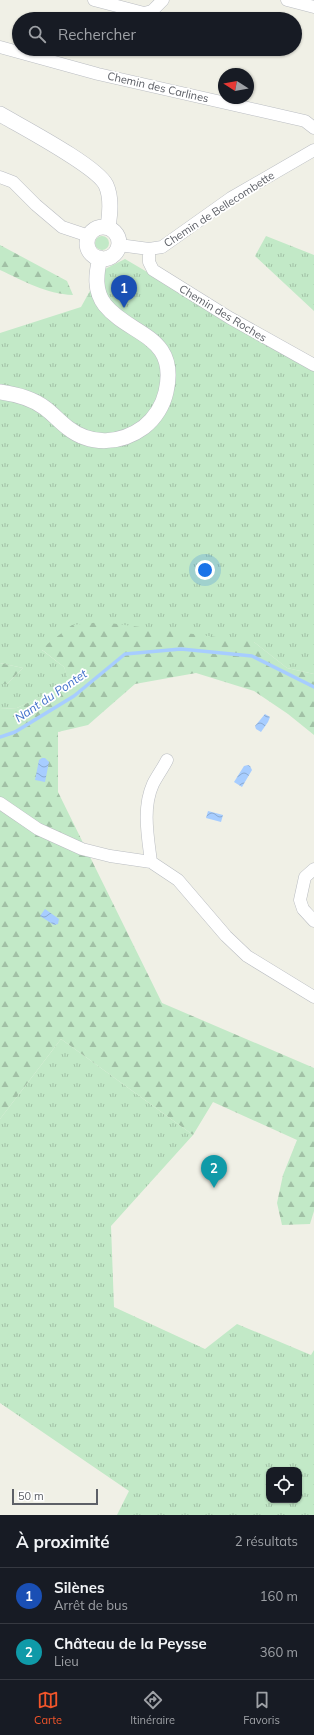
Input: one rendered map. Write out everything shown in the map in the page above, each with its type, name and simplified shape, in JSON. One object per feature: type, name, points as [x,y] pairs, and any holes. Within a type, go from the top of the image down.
[{"type":"street","points":[[94,0],[140,12]]},
{"type":"street","points":[[148,12],[152,11],[163,0]]},
{"type":"street","points":[[287,0],[314,7]]},
{"type":"street","name":"Chemin des Carlines","points":[[0,48],[12,51]]},
{"type":"street","name":"Chemin des Carlines","points":[[30,56],[98,74],[305,121],[314,128]]},
{"type":"street","points":[[0,114],[87,166],[106,183],[110,210],[108,227]]},
{"type":"street","name":"Chemin de Bellecombette","points":[[119,245],[149,249],[162,246],[232,198],[314,150]]},
{"type":"street","points":[[0,177],[13,182],[36,205],[62,227],[89,236]]},
{"type":"street","points":[[99,227],[108,227],[118,236],[119,245],[114,254],[105,259],[96,257],[89,250],[87,241],[89,236],[99,227]]},
{"type":"street","name":"Chemin des Roches","points":[[149,249],[149,262],[153,270],[230,318],[314,365]]},
{"type":"street","points":[[0,392],[21,396],[32,400],[45,408],[69,429],[92,440],[115,440],[126,437],[148,423],[158,412],[164,400],[167,387],[168,373],[166,362],[157,345],[105,305],[99,292],[96,278],[100,258]]},
{"type":"street","points":[[151,862],[147,820],[149,801],[153,785],[167,760]]},
{"type":"street","points":[[0,803],[38,829],[82,849],[110,856],[151,862],[178,880],[226,936],[247,956],[314,997]]},
{"type":"street","points":[[314,869],[305,877],[300,900],[303,909],[314,921]]},
{"type":"green space","points":[[99,236],[105,236],[109,240],[109,246],[105,250],[99,250],[95,246],[95,240]]},
{"type":"green space","points":[[266,236],[314,255],[314,311],[255,256]]},
{"type":"green space","points":[[0,245],[67,281],[73,295],[44,290],[0,270]]},
{"type":"green space","points":[[125,259],[314,370],[314,674],[287,668],[254,642],[42,650],[64,667],[70,683],[17,708],[0,709],[0,684],[7,684],[23,668],[0,663],[0,333],[81,307],[101,271]]},
{"type":"green space","points":[[102,622],[254,642],[287,668],[314,674],[314,735],[288,714],[254,691],[196,673],[135,684],[88,725],[58,732],[58,792],[162,1003],[314,1068],[314,1211],[310,1224],[282,1225],[277,1203],[283,1175],[297,1140],[213,1102],[193,1135],[61,1039],[0,1119],[0,709],[17,708],[69,683],[64,667],[41,649],[72,625]]},
{"type":"green space","points":[[0,663],[23,668],[7,684],[0,684]]},
{"type":"green space","points":[[61,1039],[193,1135],[111,1226],[114,1307],[205,1349],[237,1324],[311,1355],[314,1350],[314,1515],[117,1515],[129,1491],[0,1403],[0,1119]]},
{"type":"water","points":[[265,714],[270,717],[261,732],[256,729],[255,726]]},
{"type":"water","points":[[45,758],[49,762],[45,782],[35,780],[39,760]]},
{"type":"water","points":[[248,765],[252,770],[242,787],[234,782],[244,766]]},
{"type":"water","points":[[208,811],[223,815],[221,822],[206,818]]},
{"type":"water","points":[[45,909],[59,919],[58,924],[54,925],[40,916]]},
{"type":"waterway","name":"Nant du Pontet","points":[[0,737],[15,732],[74,696],[125,654],[181,649],[252,656],[314,687]]},
{"type":"place","name":"Silènes","points":[[124,308]]},
{"type":"place","name":"Château de la Peysse","points":[[214,1188]]}]
